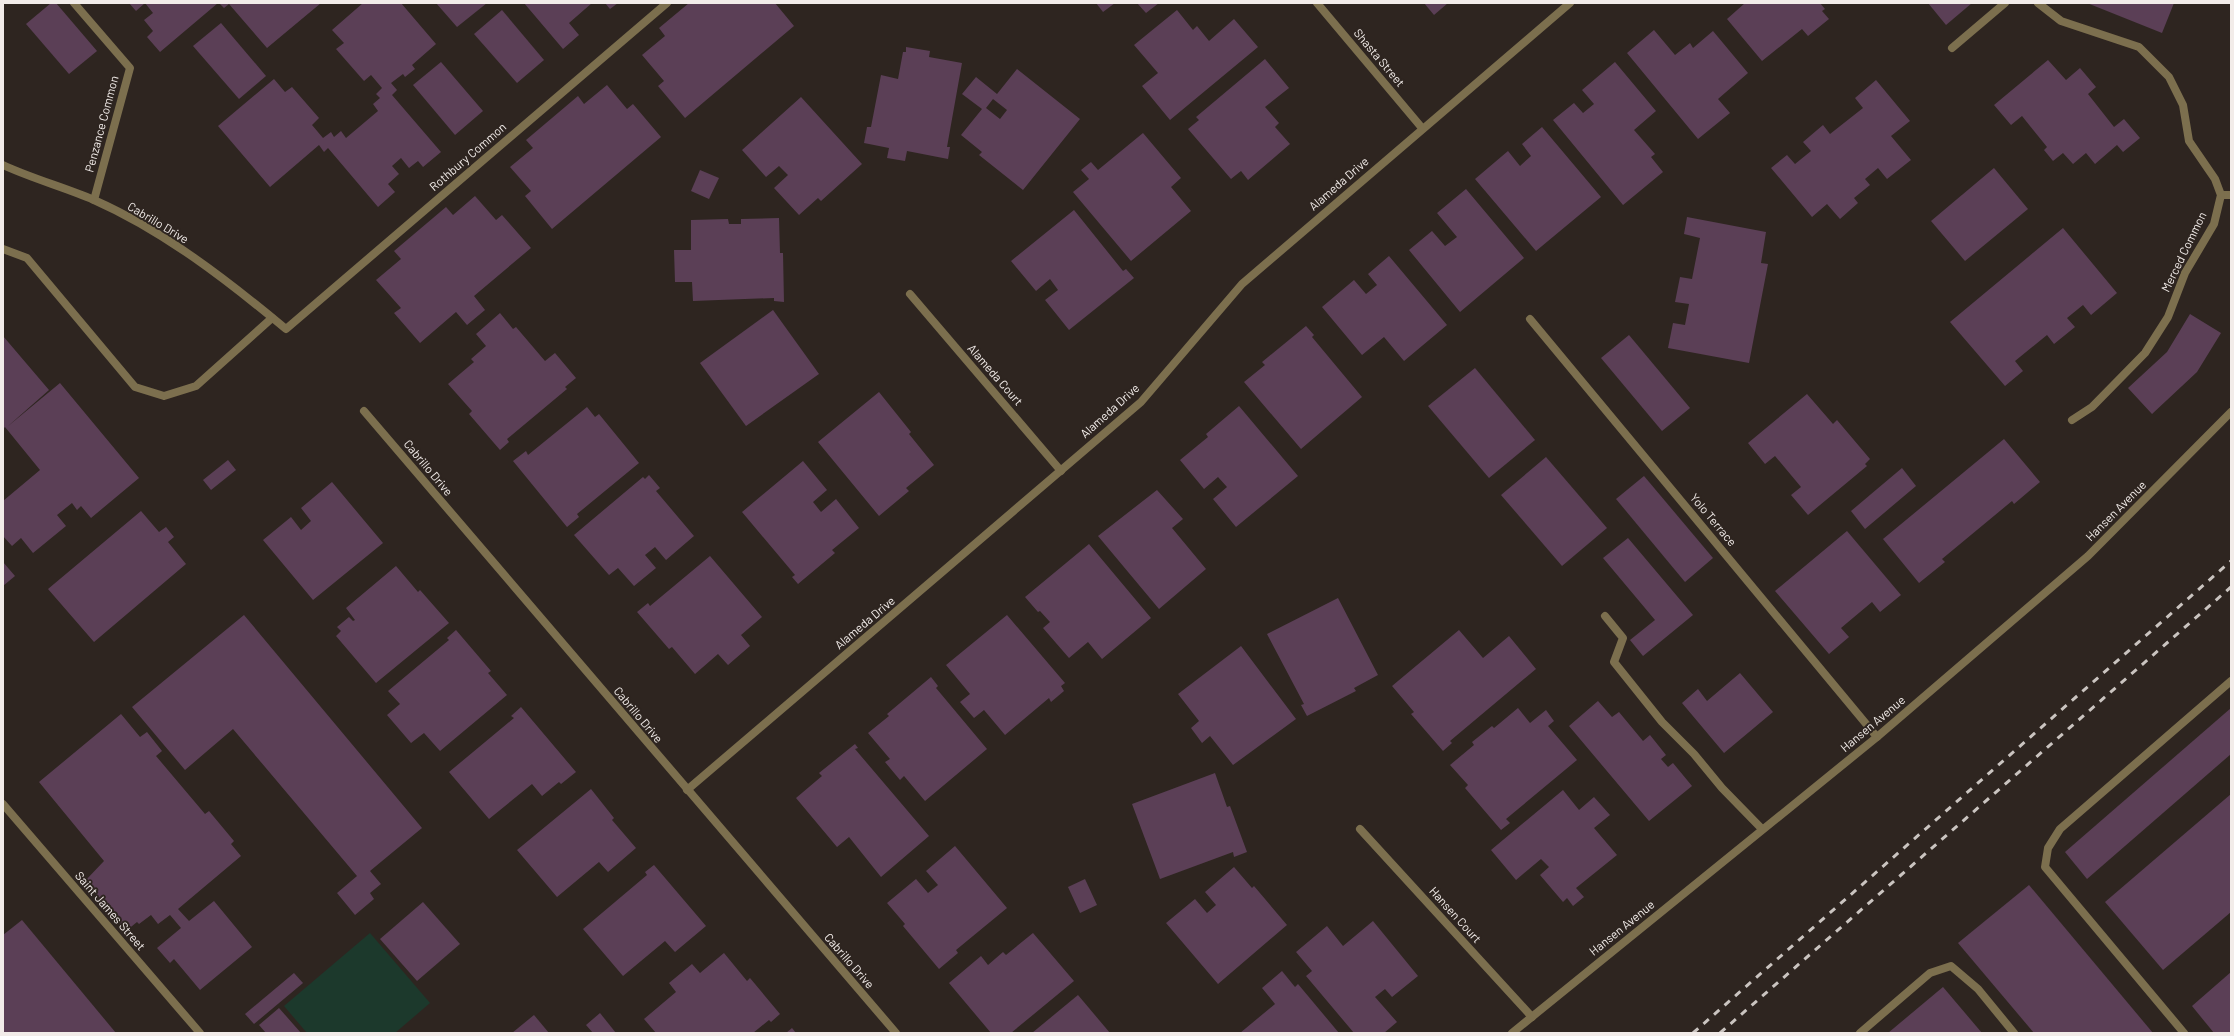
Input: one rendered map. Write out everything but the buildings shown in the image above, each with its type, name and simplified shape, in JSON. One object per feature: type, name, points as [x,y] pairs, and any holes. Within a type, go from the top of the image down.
[{"type":"street","name":"Penzance Common","points":[[74,3],[130,68],[94,200]]},
{"type":"street","name":"Rothbury Common","points":[[286,329],[667,3]]},
{"type":"street","name":"Shasta Street","points":[[1317,3],[1422,128]]},
{"type":"street","name":"Alameda Drive","points":[[687,790],[1141,402],[1242,284],[1422,128],[1570,3]]},
{"type":"street","points":[[1952,48],[2005,3]]},
{"type":"street","points":[[2038,3],[2061,21],[2139,47],[2169,77],[2183,105],[2189,141],[2215,179],[2221,195],[2231,196]]},
{"type":"street","name":"Cabrillo Drive","points":[[3,165],[24,175],[94,200],[159,234],[286,329]]},
{"type":"street","name":"Merced Common","points":[[2072,420],[2092,407],[2145,353],[2168,317],[2185,273],[2214,224],[2221,195]]},
{"type":"street","points":[[3,249],[27,258],[135,387],[164,396],[196,386],[272,318]]},
{"type":"street","name":"Alameda Court","points":[[910,294],[1061,471]]},
{"type":"street","name":"Yolo Terrace","points":[[1530,319],[1877,736]]},
{"type":"street","name":"Cabrillo Drive","points":[[364,411],[896,1033]]},
{"type":"street","name":"Hansen Avenue","points":[[1512,1033],[1877,736],[2088,556],[2231,412]]},
{"type":"street","points":[[1605,616],[1623,638],[1614,662],[1630,684],[1662,722],[1694,754],[1722,788],[1762,830]]},
{"type":"street","points":[[2184,1033],[2045,867],[2048,848],[2060,829],[2231,681]]},
{"type":"street","name":"Saint James Street","points":[[3,804],[200,1033]]},
{"type":"street","name":"Hansen Court","points":[[1360,828],[1532,1017]]},
{"type":"street","points":[[1860,1033],[1930,974],[1951,966],[1978,989],[2014,1033]]},
{"type":"green space","points":[[370,933],[430,1003],[395,1033],[307,1033],[284,1006]]},
{"type":"railway","points":[[1693,1033],[2231,561]]},
{"type":"railway","points":[[1720,1033],[2231,587]]}]
